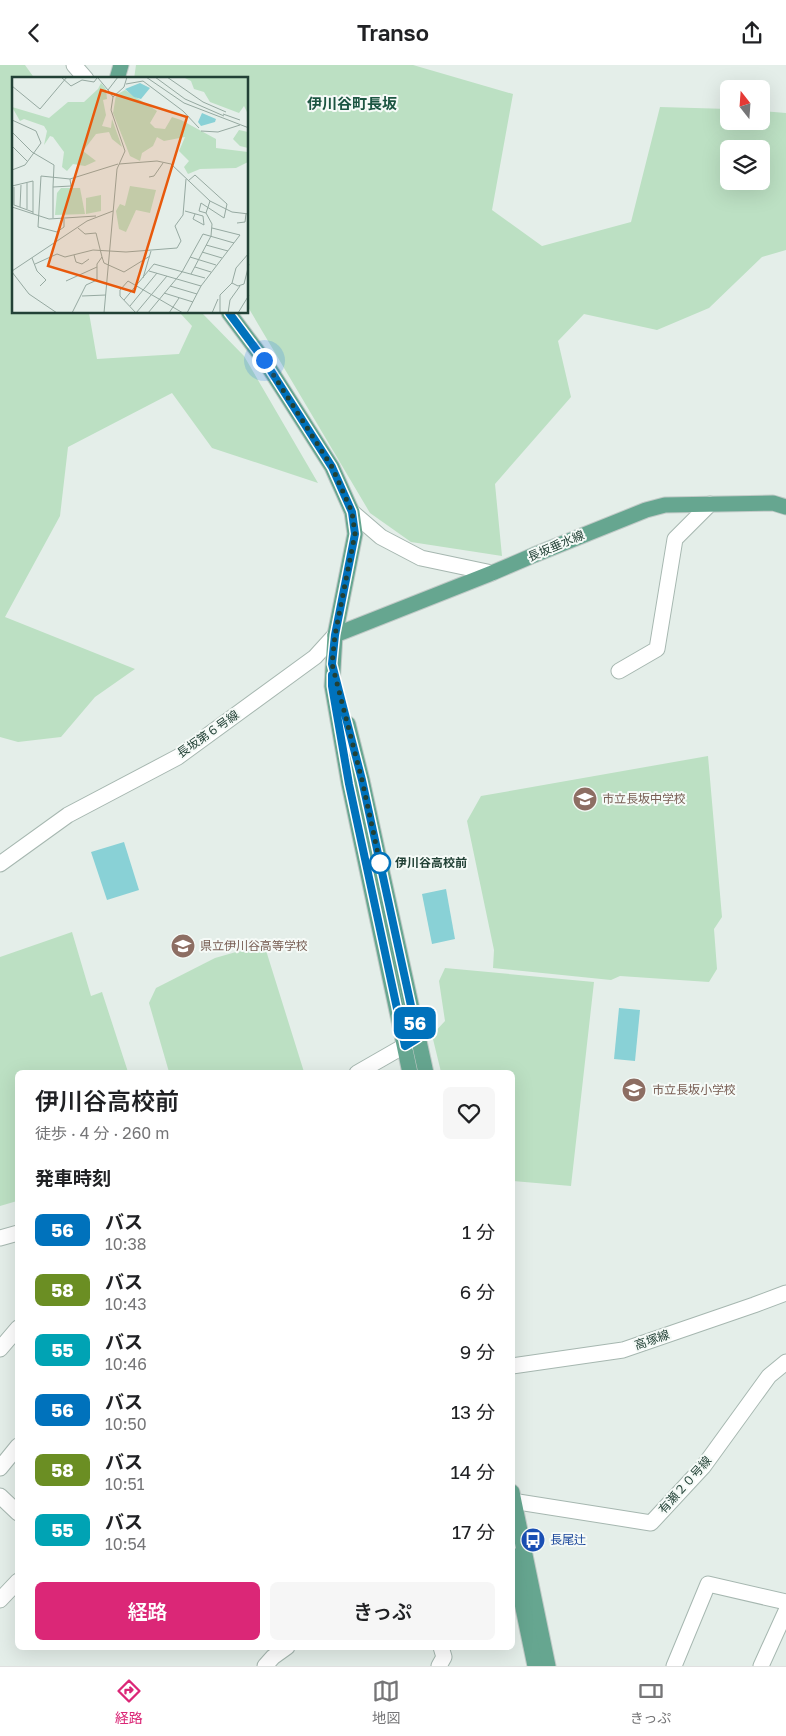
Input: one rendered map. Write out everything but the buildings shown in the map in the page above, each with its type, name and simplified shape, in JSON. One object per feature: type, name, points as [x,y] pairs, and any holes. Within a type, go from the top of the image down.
[{"type":"main road","points":[[230,314],[264,360],[332,467],[352,512],[355,534],[335,635],[332,686],[349,784],[409,1070]]},
{"type":"main road","name":"長坂垂水線","points":[[335,635],[646,510],[665,505],[773,503],[786,507]]},
{"type":"main road","points":[[332,664],[362,780],[425,1070]]},
{"type":"main road","points":[[515,1508],[548,1666]]},
{"type":"main road","points":[[515,1569],[535,1666]]},
{"type":"street","points":[[74,65],[84,77]]},
{"type":"street","points":[[619,671],[657,649],[675,539],[710,505]]},
{"type":"street","points":[[352,512],[380,537],[421,558],[492,573]]},
{"type":"street","name":"長坂第６号線","points":[[0,864],[68,815],[178,757],[315,657],[335,635]]},
{"type":"street","points":[[362,1070],[418,1038]]},
{"type":"street","points":[[0,1238],[15,1234]]},
{"type":"street","name":"高塚線","points":[[515,1366],[623,1350],[786,1293]]},
{"type":"street","points":[[0,1349],[15,1332]]},
{"type":"street","name":"有瀬２０号線","points":[[515,1498],[651,1523],[703,1467],[769,1376],[786,1362]]},
{"type":"street","points":[[0,1468],[15,1450]]},
{"type":"street","points":[[0,1496],[15,1510]]},
{"type":"street","points":[[0,1600],[15,1584]]},
{"type":"street","points":[[674,1666],[708,1584],[786,1602]]},
{"type":"street","points":[[761,1666],[786,1611]]},
{"type":"street","points":[[265,1666],[283,1650]]},
{"type":"street","points":[[439,1666],[444,1657],[442,1650]]},
{"type":"green space","points":[[0,65],[25,65],[34,77],[12,77],[12,314],[89,314],[97,359],[179,354],[192,326],[181,314],[203,314],[244,356],[318,483],[212,448],[172,393],[68,447],[60,516],[5,617],[135,669],[95,697],[61,737],[18,742],[0,737]]},
{"type":"green space","points":[[136,65],[413,65],[513,94],[492,210],[542,246],[631,222],[660,107],[720,109],[720,130],[770,130],[770,112],[786,113],[786,250],[762,257],[709,308],[657,330],[584,314],[558,341],[571,397],[495,484],[502,556],[411,542],[370,513],[249,309],[249,77],[134,77]]},
{"type":"green space","points":[[708,756],[722,917],[714,929],[717,969],[709,982],[620,976],[611,980],[493,968],[494,950],[467,821],[481,796]]},
{"type":"green space","points":[[72,932],[91,996],[102,992],[127,1070],[15,1070],[15,1202],[0,1206],[0,957]]},
{"type":"green space","points":[[264,944],[303,1070],[168,1070],[149,1003],[156,988],[215,958]]},
{"type":"green space","points":[[445,968],[594,982],[571,1186],[515,1181],[515,1070],[441,1070],[432,1035],[445,1021],[439,981]]},
{"type":"water","points":[[124,842],[139,890],[107,900],[91,852]]},
{"type":"water","points":[[446,889],[455,939],[432,944],[422,894]]},
{"type":"water","points":[[619,1008],[640,1010],[635,1061],[614,1059]]},
{"type":"bus line","name":"56","points":[[230,314],[264,360],[332,467],[352,512],[355,534],[335,635],[332,664],[362,780],[418,1038],[405,1046],[349,784],[332,686],[332,675]]},
{"type":"place","name":"市立長坂中学校","points":[[585,799]]},
{"type":"place","name":"伊川谷高校前","points":[[380,863]]},
{"type":"place","name":"県立伊川谷高等学校","points":[[183,946]]},
{"type":"place","name":"市立長坂小学校","points":[[634,1090]]},
{"type":"place","name":"長尾辻","points":[[533,1540]]},
{"type":"district","name":"伊川谷町長坂","points":[[352,104]]},
{"type":"route","points":[[264,360],[332,467],[352,512],[355,534],[335,635],[332,664],[362,780],[380,863]]}]
